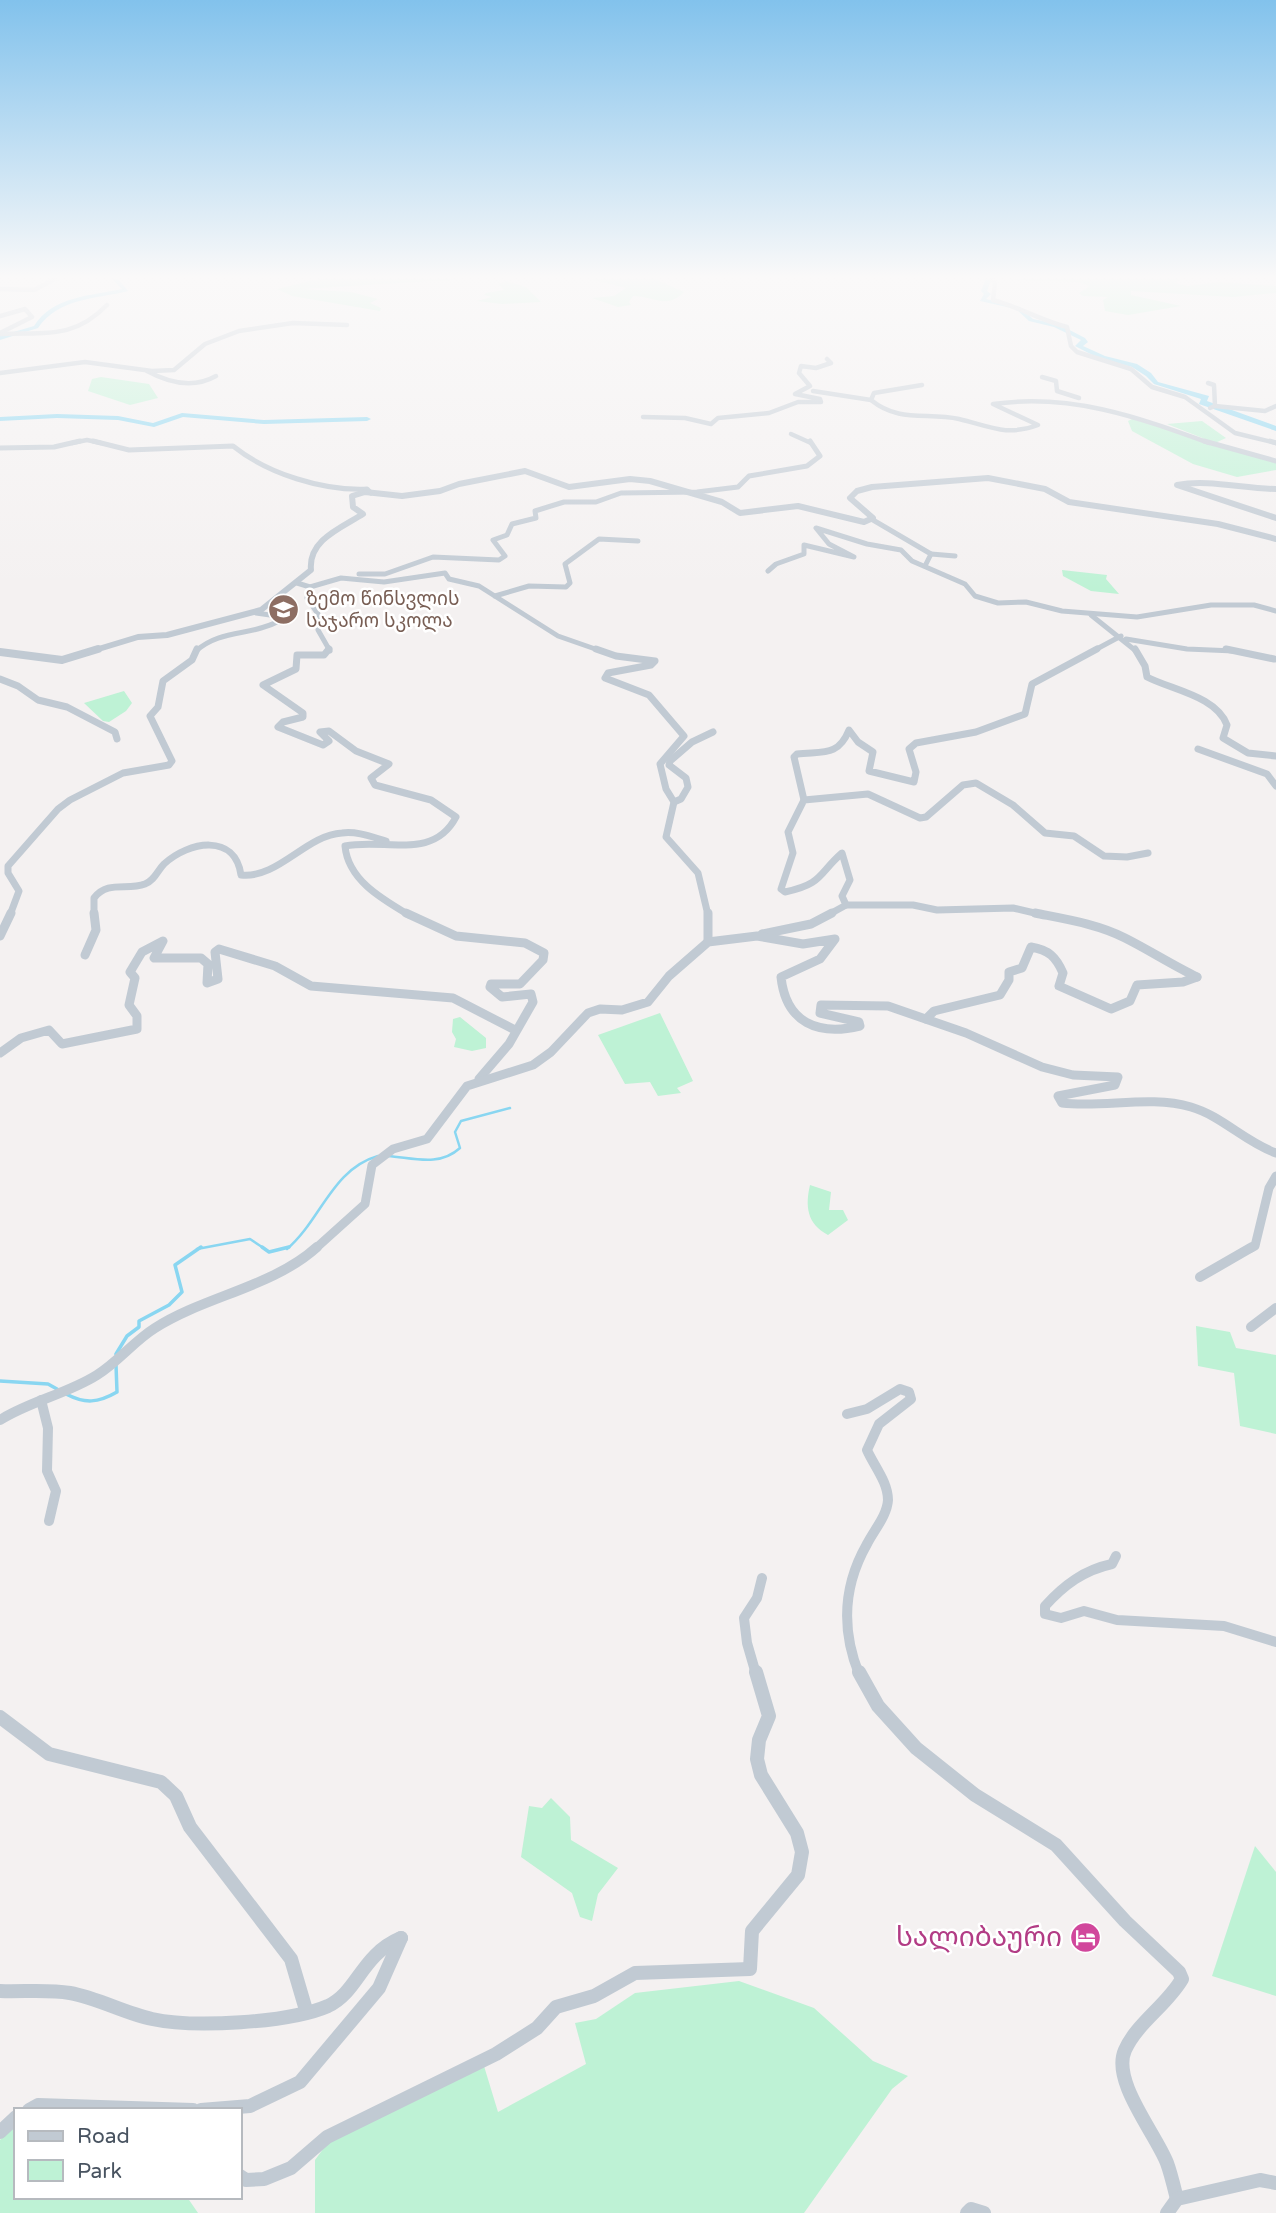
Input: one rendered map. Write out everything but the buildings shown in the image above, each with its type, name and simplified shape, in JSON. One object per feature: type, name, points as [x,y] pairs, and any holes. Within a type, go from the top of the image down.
[{"type":"street","points":[[807,382],[816,392],[858,396],[871,400],[880,409],[903,416],[961,420],[977,426],[1005,430],[1038,425],[993,404],[1054,400],[1117,410]]},
{"type":"street","points":[[1056,382],[1057,391],[1178,429],[1212,444],[1276,461]]},
{"type":"street","points":[[1145,382],[1185,397],[1235,433],[1276,443]]},
{"type":"street","points":[[1208,383],[1214,386],[1213,406]]},
{"type":"street","points":[[871,400],[874,393],[922,385]]},
{"type":"street","points":[[643,417],[685,418],[713,424],[718,418],[769,413],[797,402],[821,402],[820,399],[794,394],[810,386]]},
{"type":"street","points":[[1203,410],[1213,406],[1265,411],[1276,406]]},
{"type":"street","points":[[296,583],[310,587],[355,574],[385,574],[433,557],[504,558],[493,540],[507,535],[512,524],[536,518],[535,511],[554,503],[596,502],[633,492],[691,492],[738,487],[749,476],[807,466],[820,456],[819,450],[810,441],[791,435]]},
{"type":"street","points":[[0,446],[54,446],[87,440],[129,450],[233,446],[248,458],[289,475],[344,491],[367,489],[371,493]]},
{"type":"street","points":[[0,652],[62,660],[138,637],[167,635],[256,612],[311,570],[310,559],[317,543],[332,531],[363,514],[353,507],[352,496],[371,493],[387,497],[440,491],[459,484],[525,471],[544,475],[565,486],[629,479],[691,492],[745,514],[797,506],[857,521],[873,520]]},
{"type":"street","points":[[955,556],[931,554],[873,520],[850,495],[872,487],[915,486],[978,478],[1038,487],[1069,502],[1218,524],[1276,539]]},
{"type":"street","points":[[1276,489],[1243,489],[1193,482],[1177,485],[1276,518]]},
{"type":"street","points":[[768,571],[776,564],[804,554],[804,545],[841,556],[854,556],[829,544],[816,528],[867,544],[901,550],[909,560],[938,575],[965,584],[980,599],[998,603],[1027,602],[1049,609],[1091,615],[1147,617],[1177,608],[1222,605],[1254,605],[1276,611]]},
{"type":"street","points":[[495,596],[529,586],[566,587],[570,583],[565,564],[569,557],[592,547],[598,539],[638,541]]},
{"type":"street","points":[[925,566],[931,554]]},
{"type":"street","points":[[341,578],[384,582],[445,573],[449,579],[479,586],[558,636],[616,656],[654,661],[652,665],[608,673],[606,678],[649,695],[684,736],[660,764],[666,789],[674,802],[666,837],[695,868],[704,883],[704,903],[712,922],[708,942]]},
{"type":"street","points":[[0,1419],[23,1406],[67,1390],[111,1365],[155,1328],[300,1263],[365,1204],[369,1174],[377,1161],[393,1149],[427,1139],[460,1093],[478,1081],[509,1045],[534,997],[527,993],[502,997],[490,988],[491,985],[520,984],[543,960],[544,953],[524,942],[485,942],[456,936],[388,902],[350,871],[344,854],[345,846],[444,839],[456,817],[432,800],[375,785],[371,778],[389,764],[356,751],[329,732],[320,732],[329,741],[323,745],[304,735],[282,730],[279,724],[303,717],[303,712],[263,687],[266,682],[296,668],[297,655],[324,655],[330,651],[318,630],[318,614],[307,598],[310,587]]},
{"type":"street","points":[[0,936],[8,914],[16,904],[19,891],[8,873],[8,866],[58,808],[70,800],[123,773],[169,765],[172,761],[170,755],[161,743],[150,716],[158,707],[163,681],[192,660],[196,650],[205,643],[225,634],[268,627],[279,621],[277,616],[256,612]]},
{"type":"street","points":[[1091,615],[1108,630],[1124,638],[1187,649],[1225,649],[1274,659]]},
{"type":"street","points":[[1124,638],[1145,666],[1147,677],[1161,686],[1196,698],[1227,720],[1228,727],[1223,738],[1248,753],[1276,756]]},
{"type":"street","points":[[846,905],[842,896],[850,880],[842,853],[836,857],[827,872],[806,888],[785,892],[781,889],[793,853],[788,832],[804,800],[794,757],[797,754],[837,750],[843,745],[849,730],[858,742],[873,752],[869,771],[914,782],[916,772],[909,749],[916,743],[976,732],[1025,714],[1025,707],[1033,696],[1032,684],[1124,638]]},
{"type":"street","points":[[0,679],[18,686],[38,700],[67,707],[83,715],[115,732],[117,739]]},
{"type":"street","points":[[674,802],[681,799],[688,787],[686,778],[669,765],[670,761],[692,742],[713,732]]},
{"type":"street","points":[[1198,749],[1267,774],[1276,786]]},
{"type":"street","points":[[804,800],[853,793],[867,794],[920,818],[926,817],[962,785],[976,783],[1007,804],[1023,810],[1045,833],[1074,836],[1104,856],[1127,857],[1148,852]]},
{"type":"street","points":[[85,955],[95,933],[92,906],[97,894],[107,887],[144,884],[158,876],[164,863],[192,850],[216,844],[231,848],[241,862],[241,875],[245,876],[277,866],[323,835],[364,831],[394,844]]},
{"type":"street","points":[[478,1081],[521,1069],[544,1058],[588,1013],[622,1010],[648,1002],[669,976],[708,942],[811,925],[846,905],[878,908],[913,905],[937,910],[1013,908],[1083,923],[1124,937],[1157,959],[1197,977],[1188,982],[1149,979],[1137,985],[1130,1001],[1111,1009],[1059,986],[1058,981],[1063,973],[1056,957],[1045,948],[1031,947],[1022,968],[1009,972],[1009,980],[1000,995],[934,1011],[926,1018]]},
{"type":"street","points":[[757,936],[803,944],[835,939],[827,952],[816,961],[781,977],[783,1001],[807,1026],[829,1029],[860,1026],[859,1022],[820,1013],[821,1005],[827,1003],[888,1006],[926,1018],[1042,1067],[1073,1075],[1118,1077],[1115,1084],[1058,1096],[1062,1103],[1159,1103],[1190,1107],[1212,1115],[1276,1153]]},
{"type":"street","points":[[0,1053],[38,1031],[49,1030],[62,1044],[80,1041],[110,1029],[137,1029],[137,1016],[129,1005],[135,978],[130,972],[135,958],[158,941],[163,941],[162,946],[154,958],[201,958],[208,964],[207,983],[218,979],[215,952],[219,949],[275,966],[311,986],[453,998],[515,1030]]},
{"type":"street","points":[[1200,1277],[1255,1247],[1269,1188],[1276,1176]]},
{"type":"street","points":[[1251,1327],[1276,1308]]},
{"type":"street","points":[[847,1414],[867,1409],[900,1389],[909,1392],[911,1399],[879,1421],[872,1432],[867,1450],[887,1488],[887,1510],[864,1548],[844,1604],[848,1638],[868,1692],[909,1741],[976,1795],[1035,1828],[1059,1847],[1115,1911],[1148,1944],[1172,1962],[1180,1973],[1182,1979],[1174,1995],[1148,2019],[1124,2052],[1122,2065],[1126,2082],[1167,2163],[1177,2199]]},
{"type":"street","points":[[41,1400],[48,1428],[45,1455],[47,1472],[56,1491],[49,1521]]},
{"type":"street","points":[[1116,1556],[1112,1564],[1098,1566],[1061,1586],[1045,1606],[1045,1614],[1061,1618],[1084,1611],[1118,1620],[1224,1626],[1276,1642]]},
{"type":"street","points":[[242,2177],[246,2180],[264,2179],[291,2168],[327,2137],[496,2054],[537,2028],[556,2007],[594,1996],[635,1973],[750,1969],[752,1931],[790,1888],[798,1875],[803,1853],[792,1825],[761,1780],[757,1738],[769,1716],[747,1643],[744,1618],[757,1598],[762,1578]]},
{"type":"street","points":[[0,1717],[49,1754],[161,1782],[168,1787],[190,1827],[291,1959],[306,2010]]},
{"type":"street","points":[[0,1991],[50,1990],[77,1995],[165,2021],[249,2020],[326,2006],[341,1998],[375,1950],[383,1943],[401,1938],[379,1988],[300,2082],[250,2106],[226,2108]]},
{"type":"street","points":[[32,2108],[37,2105],[131,2108]]},
{"type":"street","points":[[0,2132],[14,2119]]},
{"type":"street","points":[[1167,2213],[1177,2199],[1260,2180],[1276,2183]]},
{"type":"street","points":[[967,2213],[971,2209],[984,2213]]},
{"type":"green space","points":[[91,382],[137,382],[149,384],[158,398],[130,405],[88,391]]},
{"type":"green space","points":[[1136,417],[1276,462],[1276,470],[1237,477],[1193,464],[1132,431],[1128,421]]},
{"type":"green space","points":[[1202,421],[1226,438],[1215,443],[1167,424]]},
{"type":"green space","points":[[1062,570],[1107,575],[1106,579],[1119,594],[1091,591],[1063,576]]},
{"type":"green space","points":[[124,691],[132,703],[126,711],[109,722],[103,721],[84,703]]},
{"type":"green space","points":[[660,1013],[693,1081],[677,1088],[681,1093],[658,1096],[650,1082],[625,1084],[598,1035]]},
{"type":"green space","points":[[460,1017],[486,1038],[486,1048],[472,1051],[454,1047],[456,1039],[452,1032],[453,1019]]},
{"type":"green space","points":[[810,1185],[831,1192],[829,1210],[843,1210],[848,1220],[828,1235],[816,1226],[809,1214]]},
{"type":"green space","points":[[1196,1326],[1230,1332],[1236,1348],[1276,1355],[1276,1434],[1240,1426],[1234,1373],[1198,1366]]},
{"type":"green space","points":[[551,1798],[570,1817],[571,1840],[618,1868],[598,1894],[592,1921],[580,1917],[572,1893],[521,1857],[529,1806],[542,1808]]},
{"type":"green space","points":[[1255,1846],[1276,1872],[1276,1996],[1212,1976]]},
{"type":"green space","points":[[739,1981],[814,2008],[873,2061],[908,2076],[892,2089],[804,2213],[315,2213],[315,2160],[329,2141],[484,2066],[498,2112],[586,2064],[575,2023],[596,2019],[635,1993]]},
{"type":"green space","points":[[14,2124],[14,2199],[188,2199],[198,2213],[0,2213],[0,2140]]},
{"type":"waterway","points":[[1155,382],[1206,398],[1202,402],[1276,429]]},
{"type":"waterway","points":[[0,419],[57,416],[118,418],[154,425],[182,415],[264,422],[367,419]]},
{"type":"waterway","points":[[388,1156],[426,1160],[444,1158],[460,1148],[455,1132],[461,1121],[510,1108]]},
{"type":"waterway","points":[[289,1247],[338,1183],[362,1163],[378,1156]]},
{"type":"waterway","points":[[199,1249],[250,1239],[262,1247]]},
{"type":"waterway","points":[[262,1247],[269,1252],[289,1247]]},
{"type":"waterway","points":[[116,1354],[127,1336],[139,1327],[139,1321],[169,1305],[182,1292],[175,1265],[199,1249]]},
{"type":"waterway","points":[[66,1394],[92,1401],[117,1392],[116,1365]]},
{"type":"waterway","points":[[0,1381],[48,1384],[57,1389]]},
{"type":"place","name":"ზემო წინსვლის საჯარო სკოლა","points":[[283,610]]},
{"type":"place","name":"სალიბაური","points":[[1085,1937]]}]
